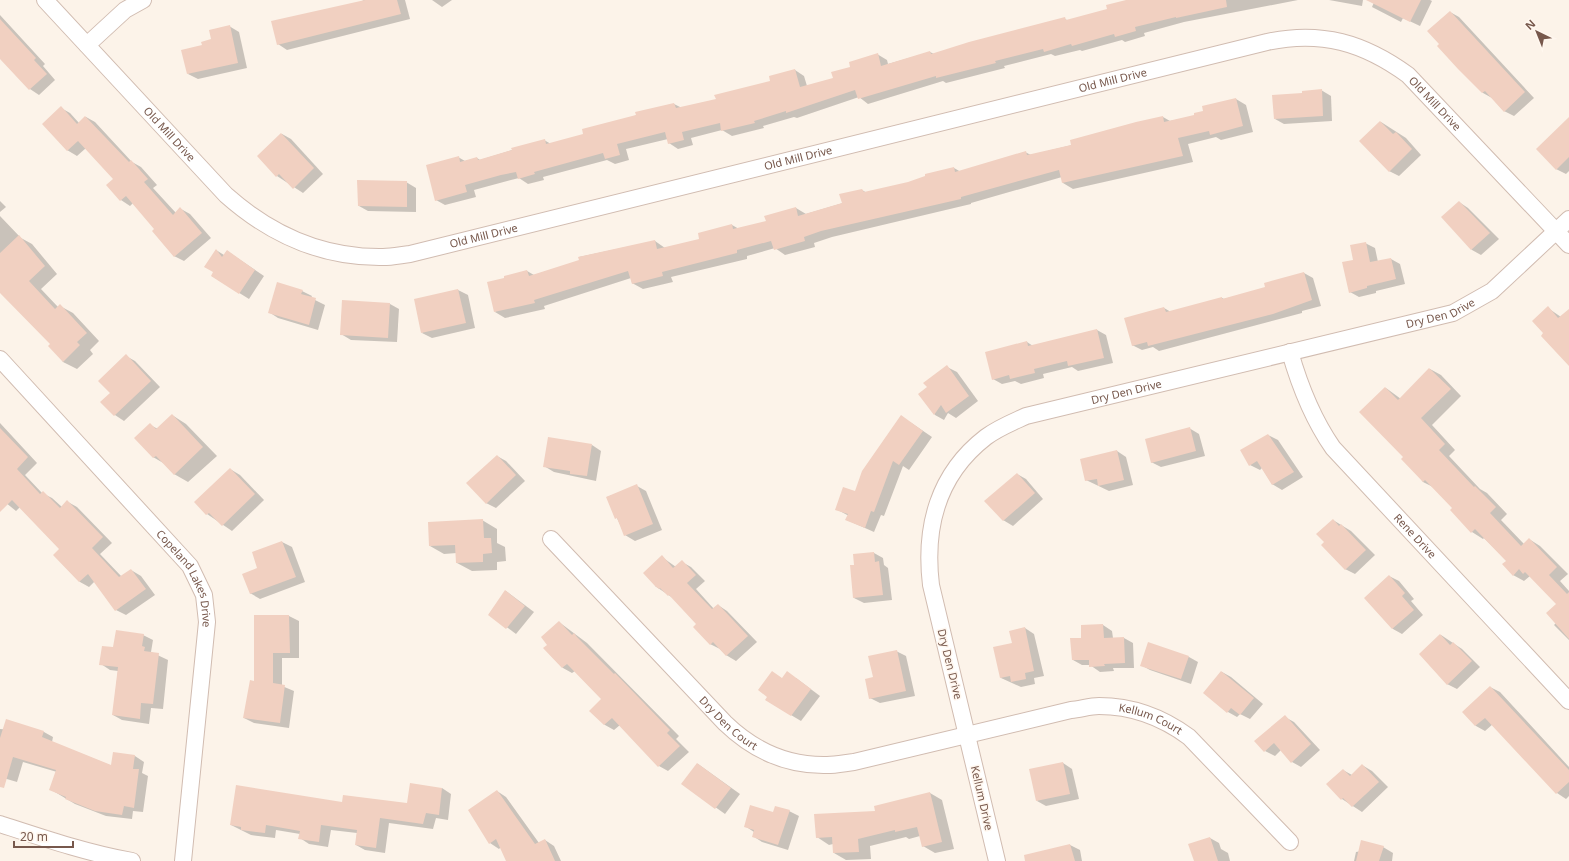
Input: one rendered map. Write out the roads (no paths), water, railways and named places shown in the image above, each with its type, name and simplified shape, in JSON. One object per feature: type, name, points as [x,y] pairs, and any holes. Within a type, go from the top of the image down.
[{"type":"street","name":"Old Mill Drive","points":[[45,0],[226,196],[261,223],[286,237],[338,254],[378,257],[410,254],[1267,42],[1304,37],[1332,39],[1359,47],[1384,58],[1408,75],[1569,245]]},
{"type":"street","points":[[87,45],[125,10],[143,0]]},
{"type":"street","name":"Dry Den Drive","points":[[967,734],[931,584],[928,557],[929,538],[932,521],[941,495],[954,470],[986,437],[1001,427],[1026,416],[1453,313],[1492,291],[1569,219]]},
{"type":"street","name":"Rene Drive","points":[[1290,352],[1306,400],[1333,448],[1569,701]]},
{"type":"street","name":"Copeland Lakes Drive","points":[[0,359],[190,566],[204,595],[207,622],[183,861]]},
{"type":"street","name":"Dry Den Court","points":[[551,540],[725,723],[746,742],[762,751],[798,763],[831,765],[854,762],[967,734]]},
{"type":"street","name":"Kellum Court","points":[[967,734],[1090,706],[1119,706],[1147,713],[1173,725],[1196,742],[1290,842]]},
{"type":"street","name":"Kellum Drive","points":[[967,734],[997,861]]},
{"type":"street","points":[[0,824],[57,842],[132,861]]}]
